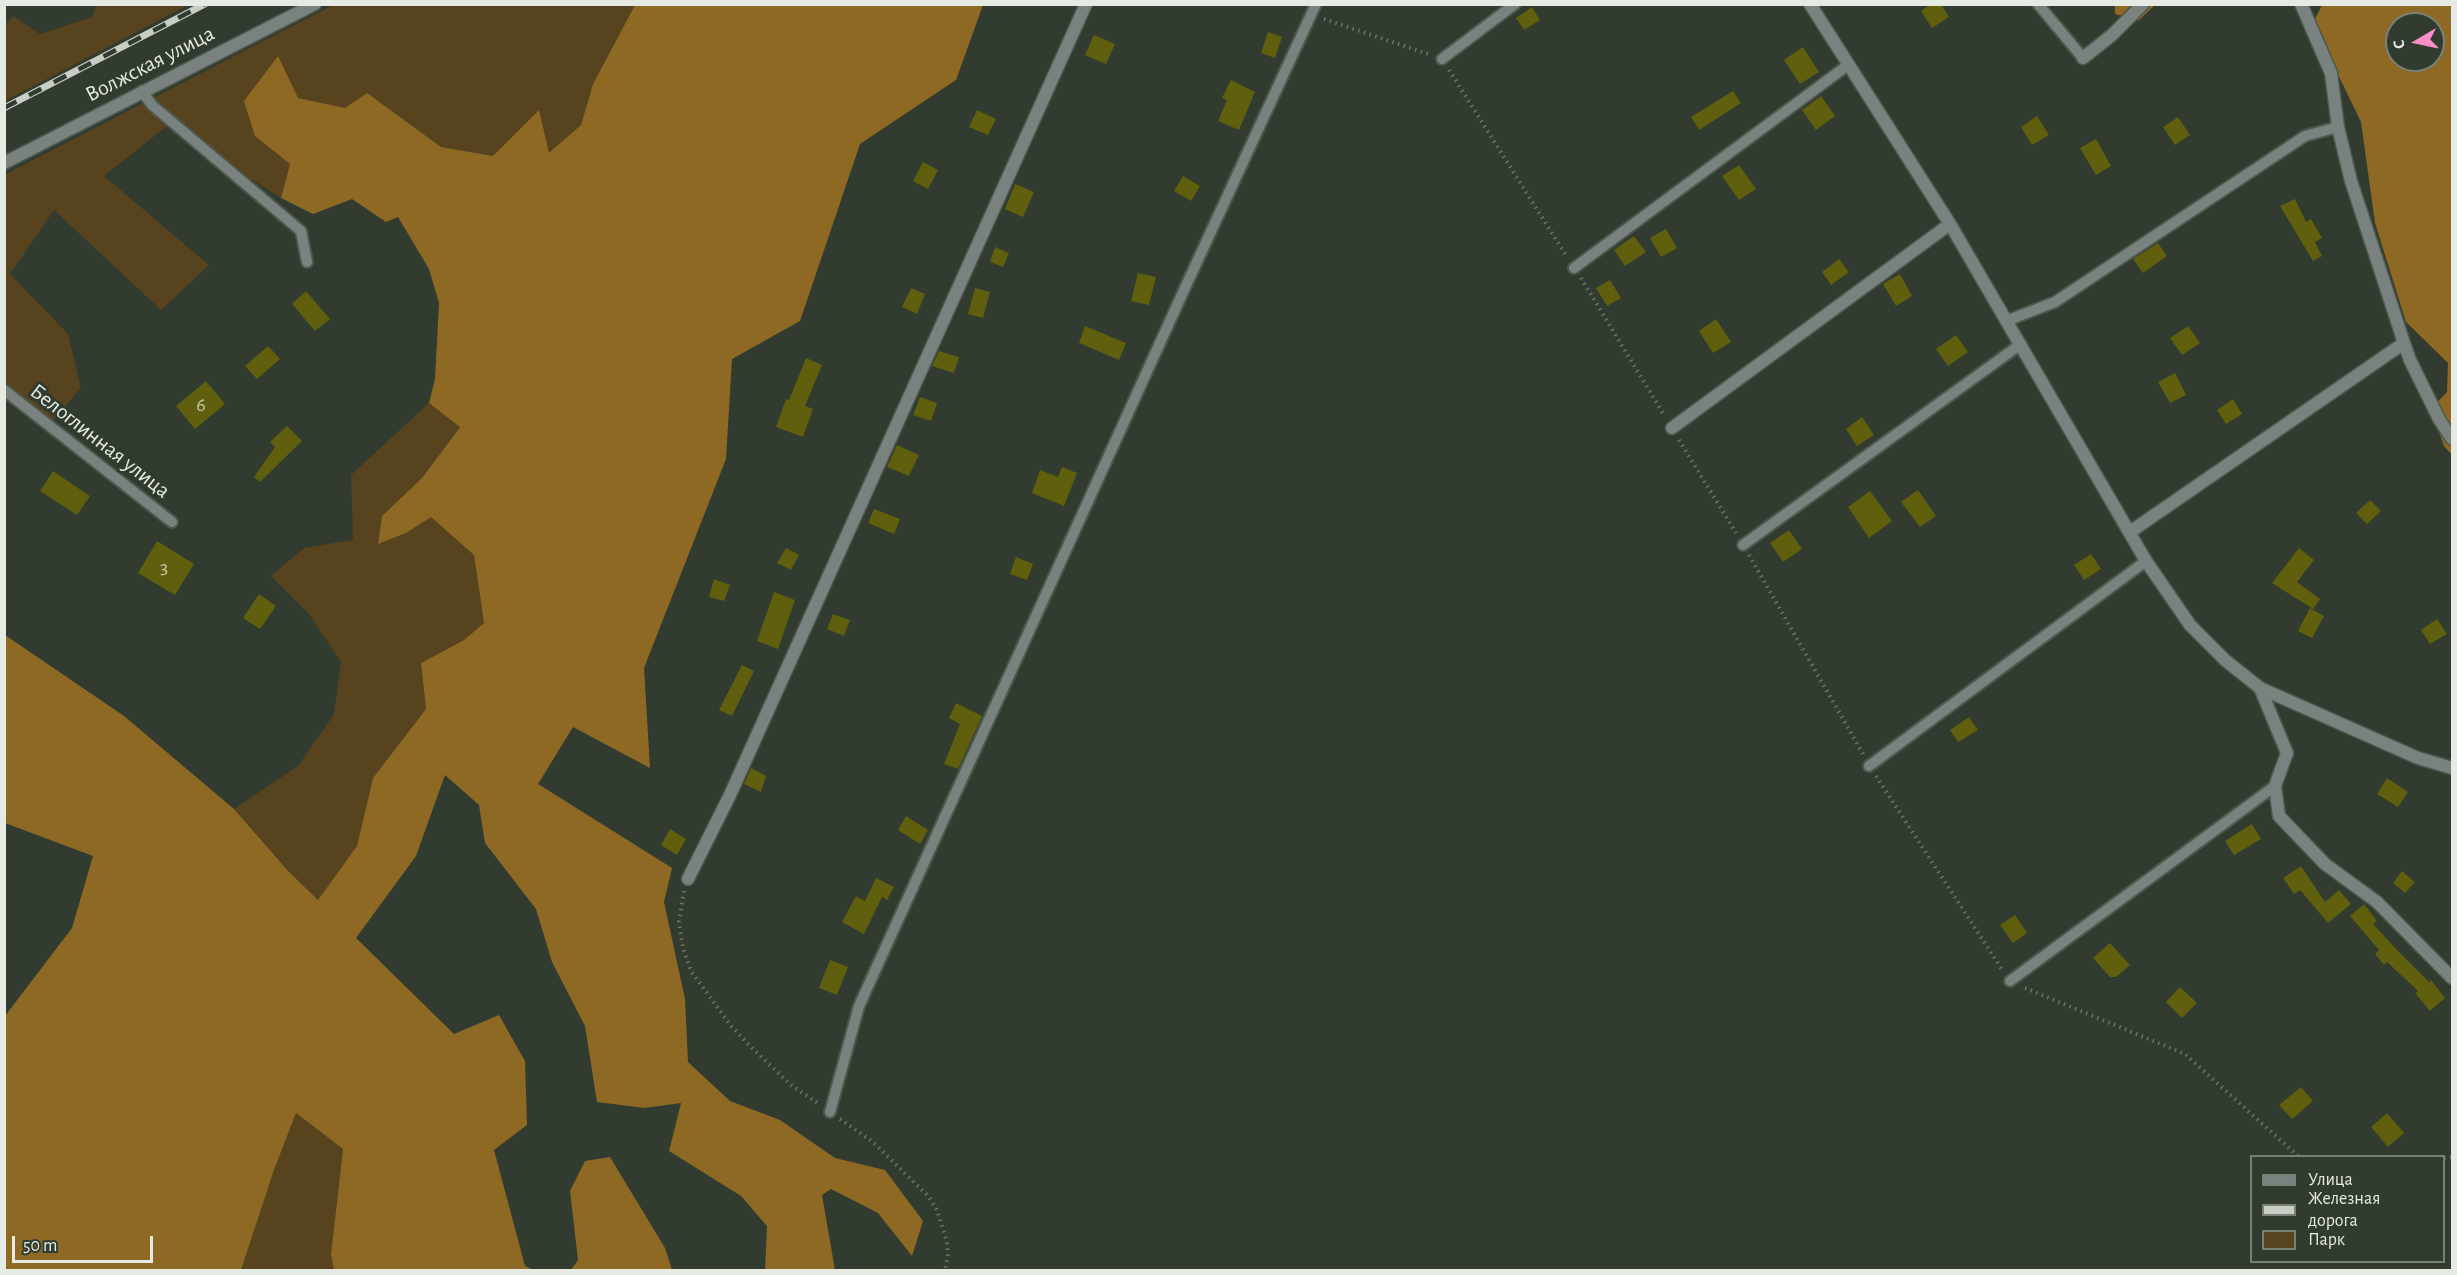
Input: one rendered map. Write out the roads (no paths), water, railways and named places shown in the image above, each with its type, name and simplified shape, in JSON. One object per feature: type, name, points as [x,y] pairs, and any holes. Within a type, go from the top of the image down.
[{"type":"street","name":"Волжская улица","points":[[4,163],[315,4]]},
{"type":"street","points":[[688,879],[730,795],[1086,4]]},
{"type":"street","points":[[1810,4],[1950,224],[2146,561],[2190,625],[2225,660],[2260,688],[2418,758],[2452,768]]},
{"type":"street","points":[[2083,58],[2112,35],[2143,4]]},
{"type":"street","points":[[2301,4],[2331,73],[2338,127],[2351,181],[2404,343],[2439,419],[2452,439]]},
{"type":"street","points":[[1672,428],[1950,224]]},
{"type":"street","points":[[2130,532],[2404,343]]},
{"type":"street","points":[[2260,688],[2287,753],[2275,786],[2279,816],[2325,864],[2377,902],[2452,978]]},
{"type":"lane","points":[[1442,59],[1515,4]]},
{"type":"lane","points":[[2038,4],[2083,58]]},
{"type":"lane","points":[[830,1112],[859,1006],[1179,301],[1314,10]]},
{"type":"lane","points":[[1574,268],[1848,64]]},
{"type":"lane","points":[[142,91],[152,105],[301,231],[307,262]]},
{"type":"lane","points":[[2006,321],[2055,302],[2305,136],[2338,127]]},
{"type":"lane","points":[[1743,545],[2021,344]]},
{"type":"lane","name":"Белоглинная улица","points":[[4,390],[172,522]]},
{"type":"lane","points":[[1869,765],[2146,561]]},
{"type":"lane","points":[[2010,981],[2275,786]]},
{"type":"railway","points":[[4,108],[205,4]]}]
